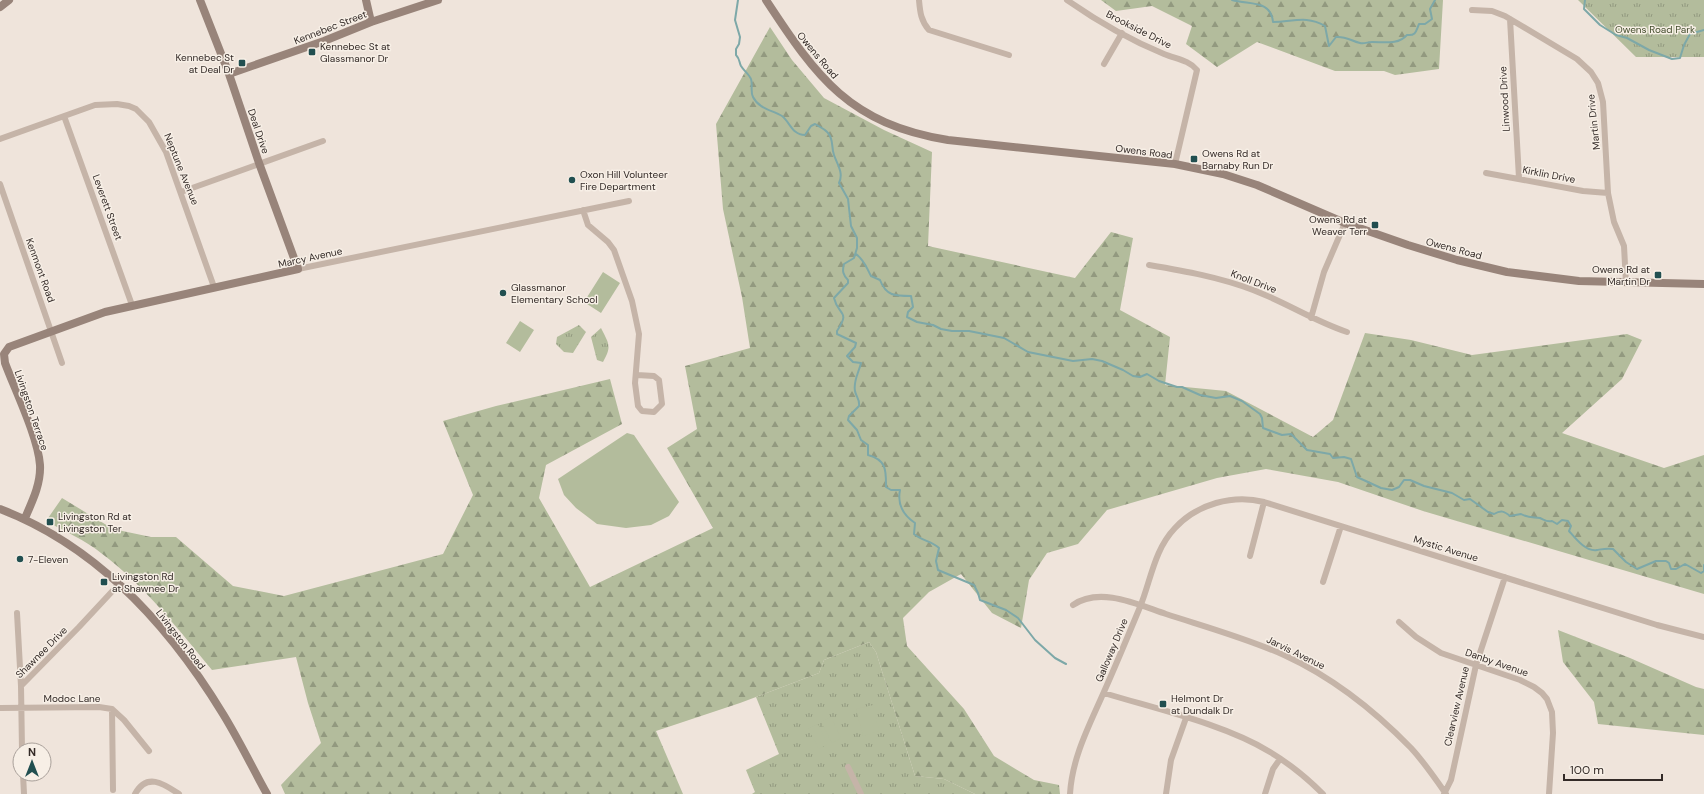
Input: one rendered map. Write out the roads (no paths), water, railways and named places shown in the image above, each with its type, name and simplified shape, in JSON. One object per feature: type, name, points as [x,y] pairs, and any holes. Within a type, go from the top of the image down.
[{"type":"street","points":[[0,7],[8,0]]},
{"type":"street","name":"Deal Drive","points":[[200,0],[229,74],[259,163],[298,269]]},
{"type":"street","points":[[366,0],[371,22]]},
{"type":"street","name":"Kennebec Street","points":[[229,74],[324,41],[371,22],[438,0]]},
{"type":"street","name":"Owens Road","points":[[766,0],[797,46],[822,77],[850,102],[863,111],[899,129],[948,140],[1175,164],[1223,174],[1257,185],[1345,223],[1408,245],[1457,260],[1507,272],[1579,281],[1704,284]]},
{"type":"street","points":[[920,0],[920,15],[929,30],[1009,55]]},
{"type":"street","name":"Brookside Drive","points":[[1067,0],[1122,33],[1164,54],[1193,65],[1197,70],[1175,164]]},
{"type":"street","name":"Martin Drive","points":[[1472,10],[1492,11],[1510,19],[1577,59],[1591,72],[1598,83],[1603,102],[1608,193],[1614,222],[1624,246],[1626,283]]},
{"type":"street","name":"Linwood Drive","points":[[1510,19],[1519,178]]},
{"type":"street","points":[[1104,64],[1122,33]]},
{"type":"street","name":"Neptune Avenue","points":[[0,139],[86,108],[103,104],[122,104],[136,109],[149,122],[157,134],[181,192],[214,287]]},
{"type":"street","name":"Leverett Street","points":[[64,116],[132,305]]},
{"type":"street","points":[[181,192],[323,141]]},
{"type":"street","name":"Kirklin Drive","points":[[1486,174],[1608,193]]},
{"type":"street","name":"Kenmont Road","points":[[0,184],[52,330],[62,363]]},
{"type":"street","name":"Marcy Avenue","points":[[4,354],[9,347],[52,330],[105,312],[132,305],[628,201]]},
{"type":"street","points":[[582,210],[588,225],[608,242],[614,250],[632,301],[640,334],[635,383],[638,406],[641,411],[649,413],[654,412],[662,404],[659,380],[654,376],[637,375]]},
{"type":"street","points":[[1311,318],[1324,272],[1345,223]]},
{"type":"street","name":"Knoll Drive","points":[[1149,265],[1191,272],[1253,290],[1328,326],[1347,332]]},
{"type":"street","name":"Livingston Terrace","points":[[4,354],[5,362],[38,451],[40,466],[34,498],[25,518]]},
{"type":"street","name":"Mystic Avenue","points":[[1183,520],[1201,509],[1235,498],[1252,499],[1657,625],[1704,637]]},
{"type":"street","points":[[1250,556],[1264,502]]},
{"type":"street","name":"Livingston Road","points":[[0,509],[25,518],[76,548],[100,567],[143,606],[194,670],[224,715],[267,794]]},
{"type":"street","name":"Galloway Drive","points":[[1070,794],[1076,759],[1086,730],[1104,693],[1140,606],[1158,552],[1168,536],[1183,520]]},
{"type":"street","points":[[1323,582],[1341,526]]},
{"type":"street","name":"Clearview Avenue","points":[[1445,794],[1451,780],[1456,750],[1476,665],[1505,577]]},
{"type":"street","name":"Shawnee Drive","points":[[22,742],[21,686],[119,584]]},
{"type":"street","name":"Jarvis Avenue","points":[[1073,605],[1088,598],[1104,597],[1140,606],[1264,647],[1306,666],[1362,704],[1411,749],[1427,768],[1445,794]]},
{"type":"street","points":[[18,614],[21,686]]},
{"type":"street","name":"Danby Avenue","points":[[1399,622],[1428,646],[1528,683],[1547,699],[1552,712],[1553,732],[1549,794]]},
{"type":"street","points":[[1104,693],[1228,732],[1270,752],[1306,777],[1323,794]]},
{"type":"street","name":"Modoc Lane","points":[[0,708],[99,707],[112,709],[124,720],[149,752]]},
{"type":"street","points":[[112,709],[113,790]]},
{"type":"street","points":[[1166,794],[1171,760],[1186,718]]},
{"type":"street","points":[[1265,794],[1273,769],[1280,759]]},
{"type":"street","points":[[848,767],[861,794]]},
{"type":"street","points":[[23,782],[24,794]]},
{"type":"street","points":[[136,794],[146,783],[155,782],[163,783],[179,794]]},
{"type":"waterway","points":[[738,0],[735,20],[740,37],[739,44],[736,49],[736,55],[741,66],[751,79],[753,97],[762,107],[782,116],[797,133],[805,135],[811,126],[815,124],[827,132],[831,138],[833,152],[840,169],[841,176],[839,183],[848,199],[851,226],[857,238],[857,248],[854,258],[844,264],[843,273],[848,280],[848,283],[834,298],[843,316],[843,320],[837,334],[856,343],[855,347],[847,356],[853,362],[861,363],[855,380],[859,406],[849,416],[848,420],[857,430],[861,440],[868,445],[868,455],[874,457],[882,463],[886,476],[886,487],[891,490],[900,490],[900,505],[907,517],[915,523],[914,534],[939,548],[936,561],[938,570],[974,585],[980,600],[1006,610],[1018,618],[1035,640],[1055,658],[1066,664]]},
{"type":"waterway","points":[[1232,0],[1253,3],[1264,7],[1268,10],[1273,22],[1305,20],[1325,26],[1329,46],[1336,37],[1346,38],[1362,43],[1395,42],[1407,35],[1412,35],[1416,31],[1419,24],[1425,24],[1432,19],[1430,9],[1435,0]]},
{"type":"waterway","points":[[1585,0],[1584,9],[1600,25],[1616,35],[1627,38],[1649,50],[1672,59],[1680,58],[1684,45],[1690,34],[1704,30]]},
{"type":"waterway","points":[[856,254],[863,262],[871,276],[880,280],[888,292],[900,296],[911,296],[913,307],[908,312],[907,317],[917,322],[933,325],[941,329],[952,331],[969,331],[1004,338],[1028,352],[1073,361],[1092,359],[1102,361],[1133,376],[1140,377],[1147,374],[1159,381],[1177,387],[1182,387],[1200,395],[1216,398],[1230,396],[1242,401],[1260,414],[1263,428],[1282,435],[1291,434],[1307,450],[1330,454],[1333,458],[1344,457],[1351,459],[1357,477],[1381,488],[1392,490],[1399,487],[1404,480],[1410,480],[1424,486],[1452,493],[1464,500],[1470,499],[1488,512],[1494,514],[1499,512],[1504,512],[1510,516],[1521,514],[1528,517],[1552,521],[1557,524],[1562,520],[1568,521],[1571,526],[1569,531],[1585,547],[1593,550],[1613,549],[1626,562],[1637,569],[1656,561],[1666,561],[1669,563],[1671,569],[1676,569],[1685,564],[1701,573],[1704,571],[1704,565]]},
{"type":"place","name":"Kennebec St at Glassmanor Dr","points":[[312,52]]},
{"type":"place","name":"Kennebec St at Deal Dr","points":[[242,63]]},
{"type":"place","name":"Owens Rd at Barnaby Run Dr","points":[[1194,159]]},
{"type":"place","name":"Oxon Hill Volunteer Fire Department","points":[[572,180]]},
{"type":"place","name":"Owens Rd at Weaver Terr","points":[[1375,225]]},
{"type":"place","name":"Owens Rd at Martin Dr","points":[[1658,275]]},
{"type":"place","name":"Glassmanor Elementary School","points":[[503,293]]},
{"type":"place","name":"Livingston Rd at Livingston Ter","points":[[50,522]]},
{"type":"place","name":"7-Eleven","points":[[20,559]]},
{"type":"place","name":"Livingston Rd at Shawnee Dr","points":[[104,582]]},
{"type":"place","name":"Helmont Dr at Dundalk Dr","points":[[1163,704]]},
{"type":"park label","name":"Owens Road Park","points":[[1655,29]]}]
